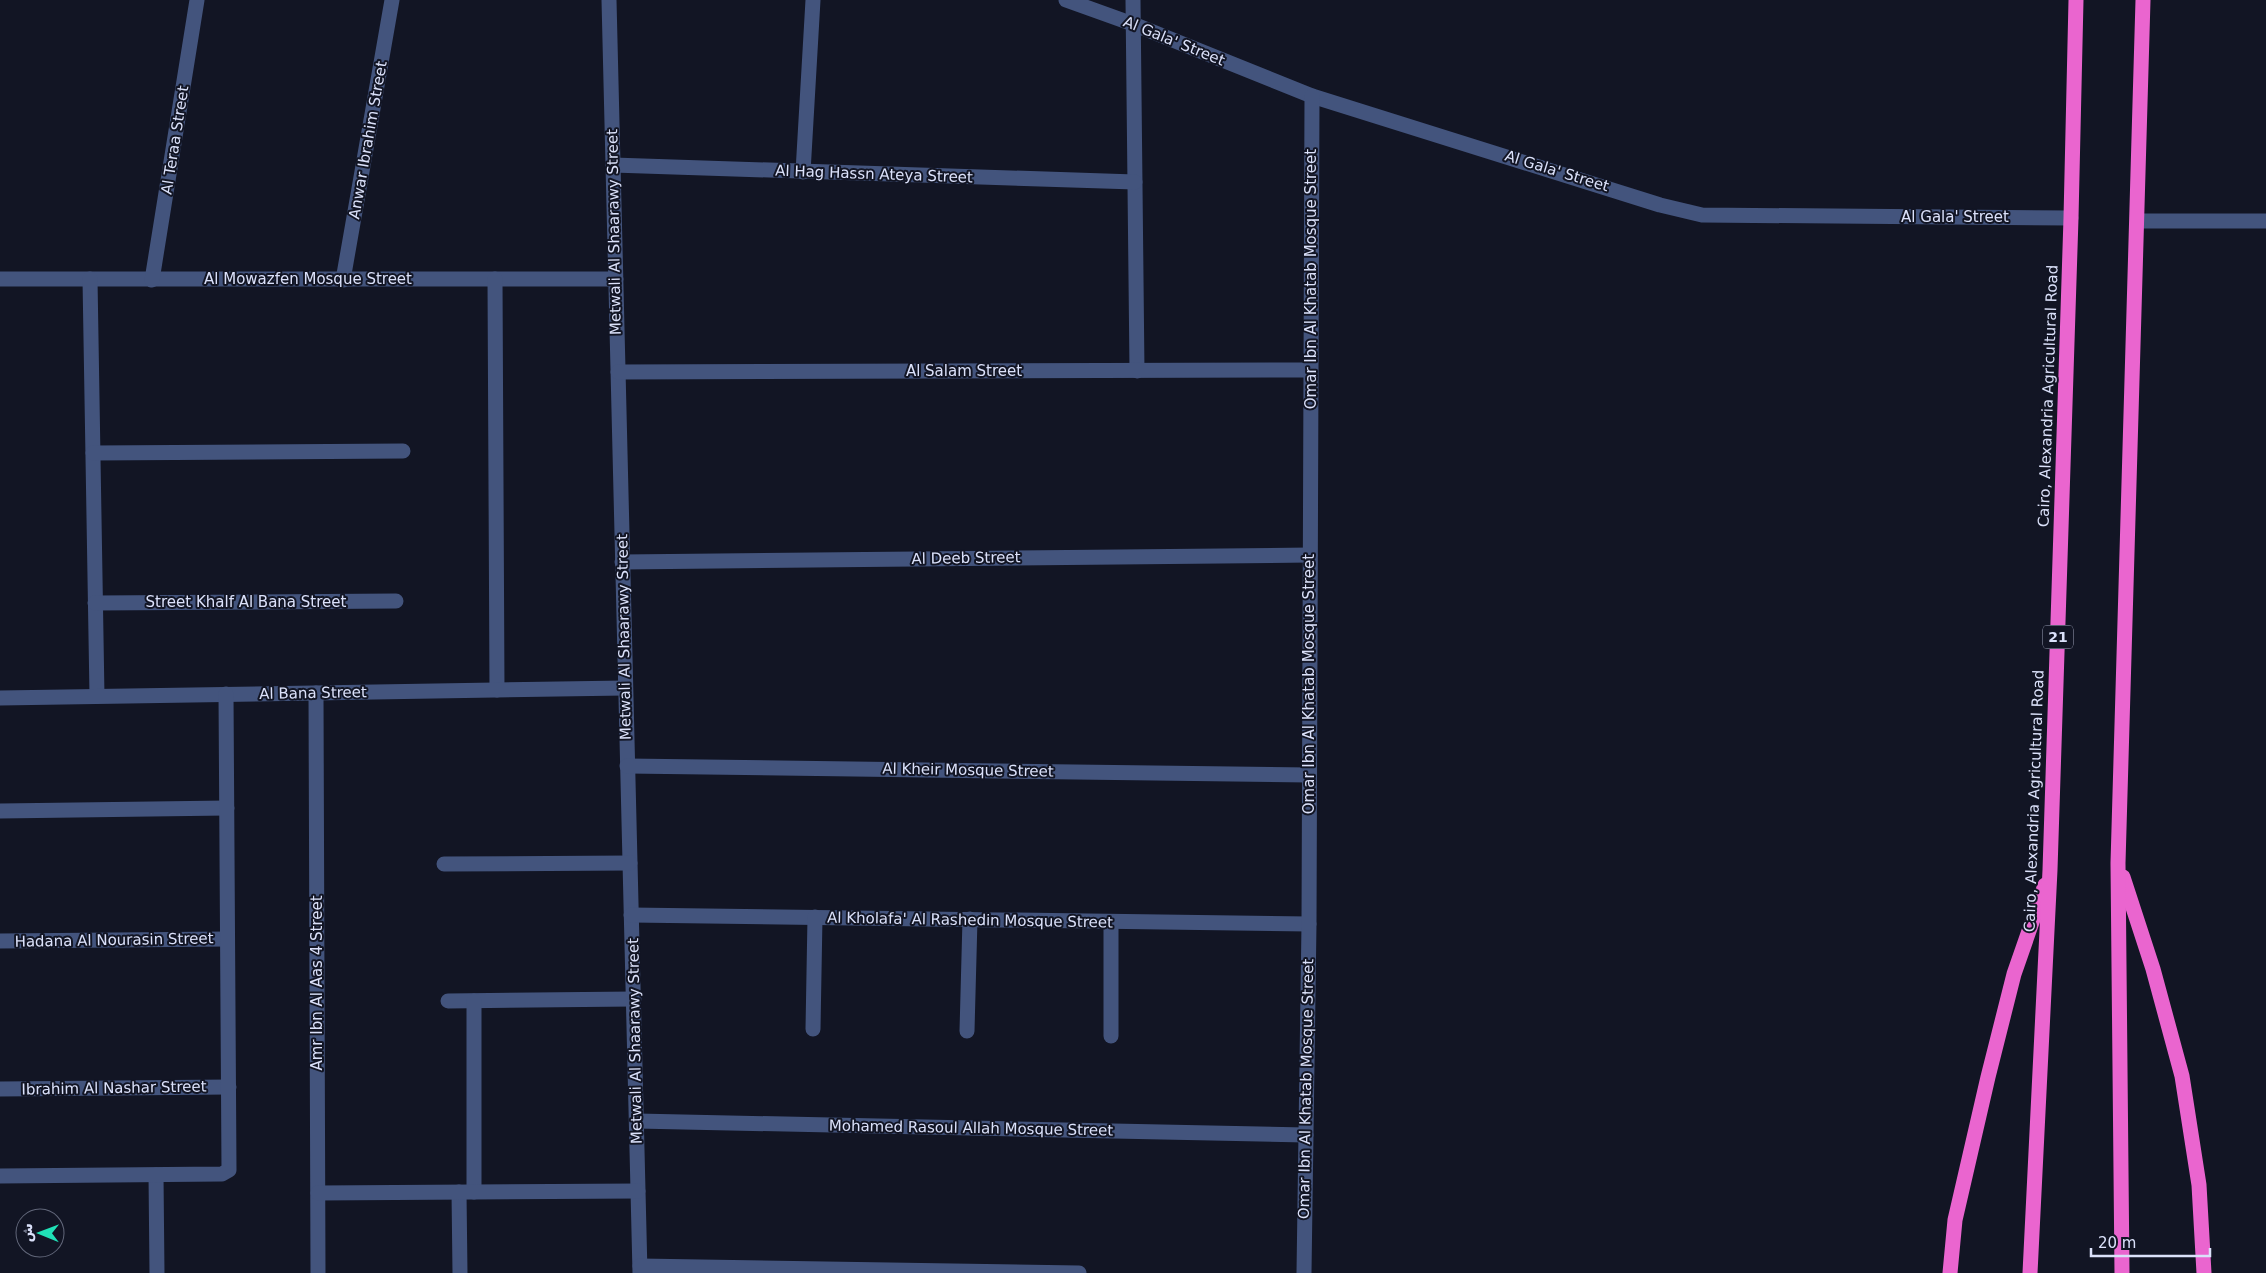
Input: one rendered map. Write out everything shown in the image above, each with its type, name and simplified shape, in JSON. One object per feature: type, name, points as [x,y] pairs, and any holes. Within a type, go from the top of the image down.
[{"type":"highway","name":"Cairo, Alexandria Agricultural Road","points":[[2030,1273],[2050,870],[2071,218],[2076,0]]},
{"type":"highway","points":[[2122,1273],[2118,863],[2143,0]]},
{"type":"highway","points":[[2118,863],[2153,969],[2182,1076],[2199,1185],[2204,1273]]},
{"type":"highway","points":[[1950,1273],[1955,1220],[1988,1077],[2014,974],[2050,870]]},
{"type":"street","name":"Al Teraa Street","points":[[152,280],[197,0]]},
{"type":"street","name":"Anwar Ibrahim Street","points":[[343,280],[392,0]]},
{"type":"street","name":"Metwali Al Shaarawy Street","points":[[609,0],[640,1270]]},
{"type":"street","points":[[803,172],[813,0]]},
{"type":"street","name":"Al Gala' Street","points":[[1066,0],[1133,24],[1312,96],[1660,204],[1702,215],[2071,218]]},
{"type":"street","points":[[1133,0],[1137,371]]},
{"type":"street","name":"Omar Ibn Al Khatab Mosque Street","points":[[1304,1273],[1308,924],[1312,96]]},
{"type":"street","name":"Al Hag Hassn Ateya Street","points":[[613,165],[1135,182]]},
{"type":"street","points":[[2138,221],[2266,221]]},
{"type":"street","name":"Al Mowazfen Mosque Street","points":[[0,279],[616,279]]},
{"type":"street","points":[[90,279],[97,696]]},
{"type":"street","points":[[495,279],[497,690]]},
{"type":"street","name":"Al Salam Street","points":[[618,372],[1310,370]]},
{"type":"street","points":[[93,453],[403,451]]},
{"type":"street","name":"Al Deeb Street","points":[[622,562],[1310,555]]},
{"type":"street","name":"Street Khalf Al Bana Street","points":[[95,603],[396,601]]},
{"type":"street","name":"Al Bana Street","points":[[0,698],[626,688]]},
{"type":"street","name":"Amr Ibn Al Aas 4 Street","points":[[316,693],[318,1273]]},
{"type":"street","points":[[0,1176],[222,1174],[229,1170],[226,694]]},
{"type":"street","name":"Al Kheir Mosque Street","points":[[627,766],[1309,775]]},
{"type":"street","points":[[0,810],[227,808]]},
{"type":"street","points":[[444,864],[630,863]]},
{"type":"street","name":"Al Kholafa' Al Rashedin Mosque Street","points":[[631,915],[1308,924]]},
{"type":"street","points":[[813,1029],[815,917]]},
{"type":"street","points":[[967,1031],[970,919]]},
{"type":"street","points":[[1111,922],[1111,1036]]},
{"type":"street","name":"Hadana Al Nourasin Street","points":[[0,941],[227,939]]},
{"type":"street","points":[[448,1002],[634,999]]},
{"type":"street","points":[[460,1273],[466,1192],[474,1001]]},
{"type":"street","name":"Ibrahim Al Nashar Street","points":[[0,1089],[229,1087]]},
{"type":"street","name":"Mohamed Rasoul Allah Mosque Street","points":[[637,1121],[1306,1135]]},
{"type":"street","points":[[156,1175],[157,1273]]},
{"type":"street","points":[[318,1194],[638,1191]]},
{"type":"street","points":[[640,1270],[1079,1273]]}]
